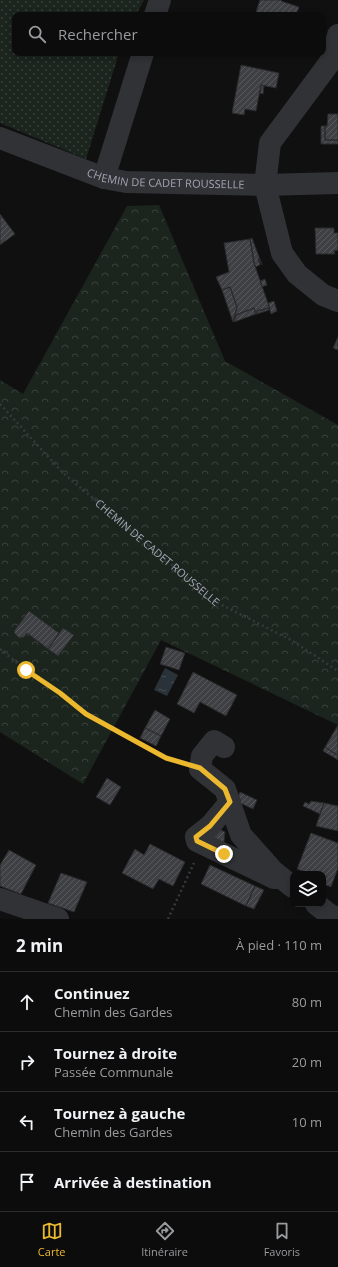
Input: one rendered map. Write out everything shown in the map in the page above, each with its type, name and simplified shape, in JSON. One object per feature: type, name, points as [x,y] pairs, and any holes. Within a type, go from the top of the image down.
[{"type":"street","points":[[156,12],[160,0]]},
{"type":"street","points":[[338,35],[334,62],[270,143],[265,185],[282,253],[297,274],[323,295],[338,301]]},
{"type":"street","points":[[104,178],[142,56]]},
{"type":"street","name":"CHEMIN DE CADET ROUSSELLE","points":[[0,138],[104,178],[126,182],[265,185],[338,183]]},
{"type":"street","points":[[224,747],[214,741],[202,756],[200,768],[225,789],[241,836],[274,872],[290,885]]},
{"type":"street","points":[[230,802],[210,826],[196,837],[197,841],[290,886]]},
{"type":"street","points":[[0,899],[58,919]]},
{"type":"street","points":[[320,907],[330,915],[338,918]]},
{"type":"path","name":"CHEMIN DE CADET ROUSSELLE","points":[[0,404],[62,473],[216,602],[290,640],[338,671]]},
{"type":"path","points":[[0,649],[86,714],[166,758],[200,768]]},
{"type":"path","points":[[168,919],[200,848],[197,841]]},
{"type":"green space","points":[[0,0],[144,0],[138,12],[12,12],[12,56],[118,56],[86,159],[0,123]]},
{"type":"green space","points":[[159,205],[225,361],[338,425],[338,725],[161,640],[83,784],[0,732],[0,380],[23,394],[127,206]]},
{"type":"water","points":[[165,668],[178,675],[167,696],[154,690]]},
{"type":"building","points":[[260,0],[282,0],[281,1],[299,7],[297,12],[256,12]]},
{"type":"building","points":[[241,65],[279,73],[276,88],[261,85],[256,111],[245,109],[244,115],[232,113]]},
{"type":"building","points":[[261,85],[264,86],[263,94],[260,93]]},
{"type":"building","points":[[328,114],[338,114],[338,140],[325,140],[325,126],[327,126]]},
{"type":"building","points":[[321,126],[325,126],[325,140],[338,140],[338,144],[321,144]]},
{"type":"building","points":[[0,214],[15,234],[0,245]]},
{"type":"building","points":[[315,228],[334,228],[334,233],[338,233],[338,250],[334,251],[335,254],[316,254]]},
{"type":"building","points":[[252,238],[262,265],[258,258],[260,265],[255,267],[250,239]]},
{"type":"building","points":[[250,239],[254,263],[270,309],[257,311],[256,314],[254,308],[236,315],[233,322],[237,307],[230,287],[222,290],[216,277],[229,272],[224,243]]},
{"type":"building","points":[[265,279],[267,285],[262,287],[260,281]]},
{"type":"building","points":[[230,287],[237,307],[233,322],[222,290]]},
{"type":"building","points":[[274,301],[277,311],[271,314],[268,303]]},
{"type":"building","points":[[254,308],[256,314],[234,322],[236,315]]},
{"type":"building","points":[[269,308],[269,310],[257,314],[257,311]]},
{"type":"building","points":[[338,337],[338,350],[333,348]]},
{"type":"building","points":[[29,611],[59,633],[48,649],[27,633],[24,637],[19,638],[15,634],[14,631]]},
{"type":"building","points":[[63,628],[74,635],[58,656],[48,649]]},
{"type":"building","points":[[166,647],[185,653],[179,670],[160,664]]},
{"type":"building","points":[[193,672],[237,695],[226,716],[200,702],[194,713],[177,704]]},
{"type":"building","points":[[155,710],[170,719],[161,736],[145,728]]},
{"type":"building","points":[[338,725],[338,754],[337,755],[325,747]]},
{"type":"building","points":[[145,728],[161,736],[156,746],[140,738]]},
{"type":"building","points":[[325,747],[337,755],[338,754],[338,760],[323,751]]},
{"type":"building","points":[[107,778],[121,787],[110,805],[96,797]]},
{"type":"building","points":[[240,792],[257,800],[253,809],[236,801]]},
{"type":"building","points":[[311,801],[324,803],[320,814],[303,806],[305,802],[309,804]]},
{"type":"building","points":[[324,803],[338,806],[338,831],[316,826]]},
{"type":"building","points":[[213,826],[225,832],[223,850],[205,841]]},
{"type":"building","points":[[311,833],[338,843],[338,868],[331,887],[326,885],[326,871],[302,871],[297,869]]},
{"type":"building","points":[[150,844],[185,862],[173,886],[159,879],[153,889],[122,873],[135,849],[144,855]]},
{"type":"building","points":[[9,850],[36,865],[21,894],[0,886],[0,865]]},
{"type":"building","points":[[210,865],[255,886],[246,906],[201,884]]},
{"type":"building","points":[[61,873],[87,882],[74,912],[48,903]]},
{"type":"building","points":[[255,886],[264,890],[254,909],[246,906]]},
{"type":"route","points":[[26,670],[60,693],[86,714],[166,758],[200,768],[225,789],[230,802],[210,826],[196,837],[197,841],[224,854]]}]
